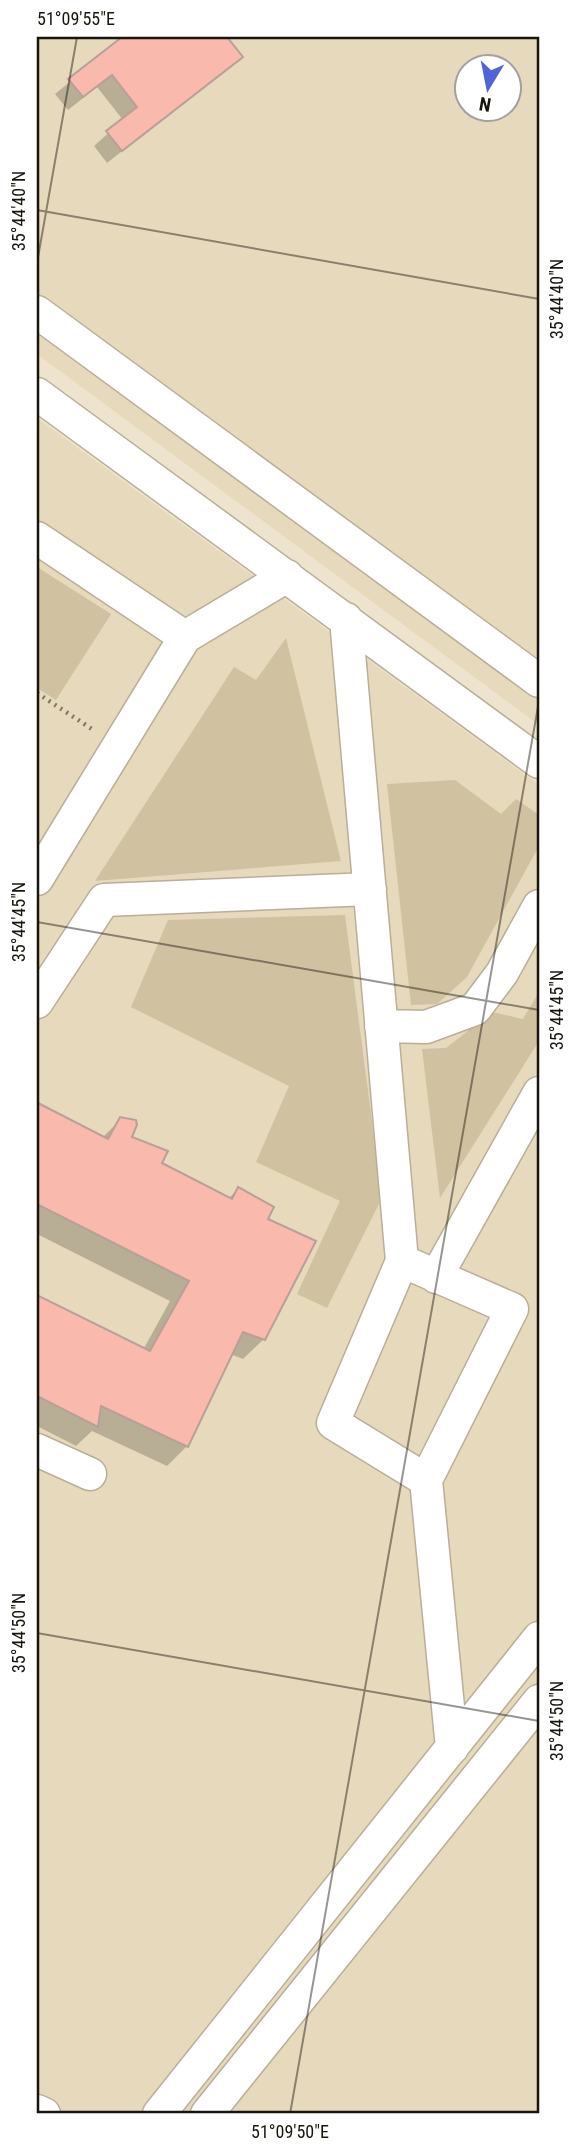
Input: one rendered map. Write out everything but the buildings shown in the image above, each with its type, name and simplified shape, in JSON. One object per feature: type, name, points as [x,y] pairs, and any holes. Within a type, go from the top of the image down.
[{"type":"street","points":[[37,312],[539,681]]},
{"type":"street","points":[[37,394],[539,762]]},
{"type":"street","points":[[37,538],[185,637]]},
{"type":"street","points":[[37,879],[185,637],[287,576]]},
{"type":"street","points":[[346,619],[402,1261],[334,1423],[426,1480]]},
{"type":"street","points":[[37,1002],[104,900],[370,889]]},
{"type":"street","points":[[381,1026],[426,1027],[475,1009],[502,973],[539,906]]},
{"type":"street","points":[[436,1277],[539,1093]]},
{"type":"street","points":[[402,1261],[512,1309],[426,1480],[452,1748]]},
{"type":"street","points":[[37,1450],[90,1474]]},
{"type":"street","points":[[159,2114],[539,1638]]},
{"type":"street","points":[[206,2114],[539,1701]]},
{"type":"street","points":[[37,2111],[44,2114]]},
{"type":"path","points":[[37,693],[118,746]]},
{"type":"shaded area","points":[[37,37],[539,37],[539,725],[37,354]]},
{"type":"shaded area","points":[[37,418],[539,785],[539,2114],[37,2114]]},
{"type":"shaded area","points":[[37,567],[111,614],[56,700],[37,688]]},
{"type":"shaded area","points":[[286,638],[341,861],[95,881],[234,667],[256,680]]},
{"type":"shaded area","points":[[455,780],[501,814],[516,799],[539,815],[539,846],[467,977],[437,1004],[411,1005],[387,784]]},
{"type":"shaded area","points":[[345,915],[382,1198],[327,1308],[297,1294],[340,1201],[256,1162],[289,1086],[131,1007],[168,920]]},
{"type":"shaded area","points":[[539,992],[539,1041],[440,1198],[422,1049],[446,1048],[492,1012],[523,1019]]}]
